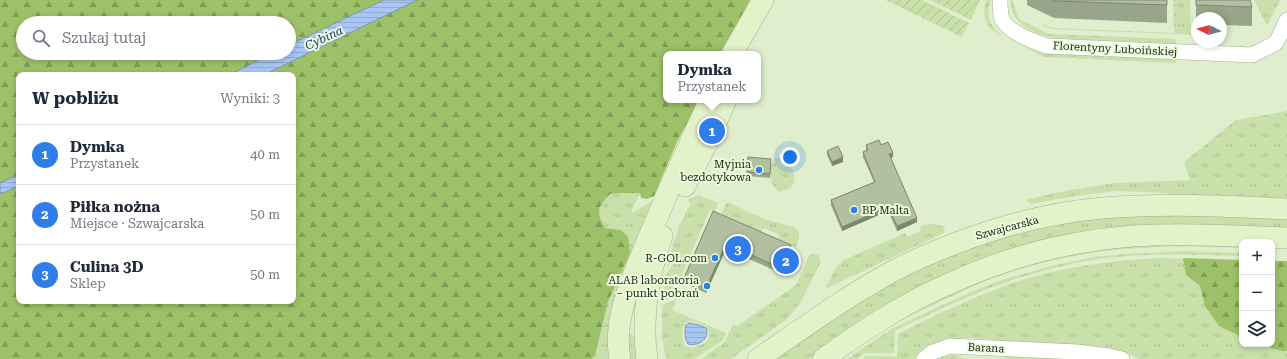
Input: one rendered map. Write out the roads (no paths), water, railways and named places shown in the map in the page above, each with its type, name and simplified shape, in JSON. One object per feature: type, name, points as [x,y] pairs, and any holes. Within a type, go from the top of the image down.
[{"type":"street","points":[[734,51],[763,0]]},
{"type":"street","points":[[748,51],[766,11],[769,0]]},
{"type":"street","name":"Florentyny Luboińskiej","points":[[1000,0],[1002,17],[1006,25],[1029,39],[1047,46],[1252,55],[1276,43],[1287,20]]},
{"type":"street","points":[[620,359],[618,341],[620,323],[633,275],[709,103]]},
{"type":"street","points":[[647,359],[644,341],[646,302],[658,248],[674,207],[707,143],[725,103]]},
{"type":"street","name":"Szwajcarska","points":[[758,359],[843,301],[896,270],[961,241],[996,230],[1048,217],[1101,208],[1196,205],[1287,208]]},
{"type":"street","points":[[823,359],[847,342],[899,310],[944,286],[1001,263],[1040,252],[1094,241],[1132,236],[1199,235],[1287,238]]},
{"type":"street","name":"Barana","points":[[924,359],[934,352],[950,346],[986,353],[1077,352],[1122,359]]},
{"type":"water","name":"Cybina","points":[[384,0],[417,0],[296,59],[296,42]]},
{"type":"water","points":[[259,60],[295,60],[270,72],[235,72]]},
{"type":"water","points":[[16,176],[16,187],[0,194],[0,183]]},
{"type":"water","points":[[689,323],[706,328],[707,336],[705,339],[699,343],[692,345],[688,344],[685,330],[686,325]]},
{"type":"place","name":"Dymka","points":[[712,131]]},
{"type":"place","name":"Myjnia bezdotykowa","points":[[759,170]]},
{"type":"place","name":"BP Malta","points":[[854,210]]},
{"type":"place","name":"Culina 3D","points":[[738,249]]},
{"type":"place","name":"R-GOL.com","points":[[715,258]]},
{"type":"place","name":"Piłka nożna","points":[[786,261]]},
{"type":"place","name":"ALAB laboratoria – punkt pobrań","points":[[707,286]]}]
